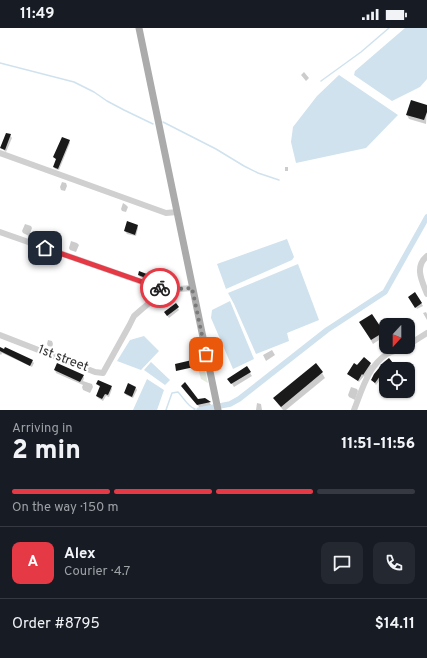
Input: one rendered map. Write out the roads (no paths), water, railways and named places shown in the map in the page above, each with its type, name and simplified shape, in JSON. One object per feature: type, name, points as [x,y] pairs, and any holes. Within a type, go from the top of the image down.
[{"type":"main road","points":[[139,28],[218,410]]},
{"type":"street","points":[[0,153],[166,213],[177,212]]},
{"type":"street","points":[[0,232],[165,290],[192,288]]},
{"type":"street","points":[[427,256],[423,260],[419,269],[427,294]]},
{"type":"street","name":"1st street","points":[[0,335],[103,374],[134,316],[165,290]]},
{"type":"street","points":[[415,341],[427,333]]},
{"type":"street","points":[[354,410],[369,373],[376,364],[388,354]]},
{"type":"water","points":[[405,28],[427,28],[427,79],[420,87],[392,101],[354,75],[355,71]]},
{"type":"water","points":[[339,75],[398,115],[366,148],[296,163],[291,142],[293,127],[317,96]]},
{"type":"water","points":[[287,239],[294,257],[292,260],[226,289],[217,264]]},
{"type":"water","points":[[298,264],[319,320],[287,333],[289,341],[256,354],[228,293]]},
{"type":"water","points":[[230,301],[254,359],[233,369],[211,318],[212,310]]},
{"type":"water","points":[[144,336],[159,351],[141,370],[117,361],[130,340]]},
{"type":"water","points":[[151,362],[170,380],[165,385],[144,370]]},
{"type":"water","points":[[147,379],[164,390],[157,410],[133,410]]},
{"type":"waterway","points":[[321,81],[361,52],[389,28]]},
{"type":"waterway","points":[[0,63],[74,82],[94,92],[107,101],[153,124]]},
{"type":"waterway","points":[[163,122],[216,149],[244,166],[258,173],[279,180]]},
{"type":"waterway","points":[[199,410],[230,404],[239,399],[327,330],[385,292],[427,217]]},
{"type":"waterway","points":[[166,410],[172,393],[178,392],[188,404],[195,409],[194,410]]}]
